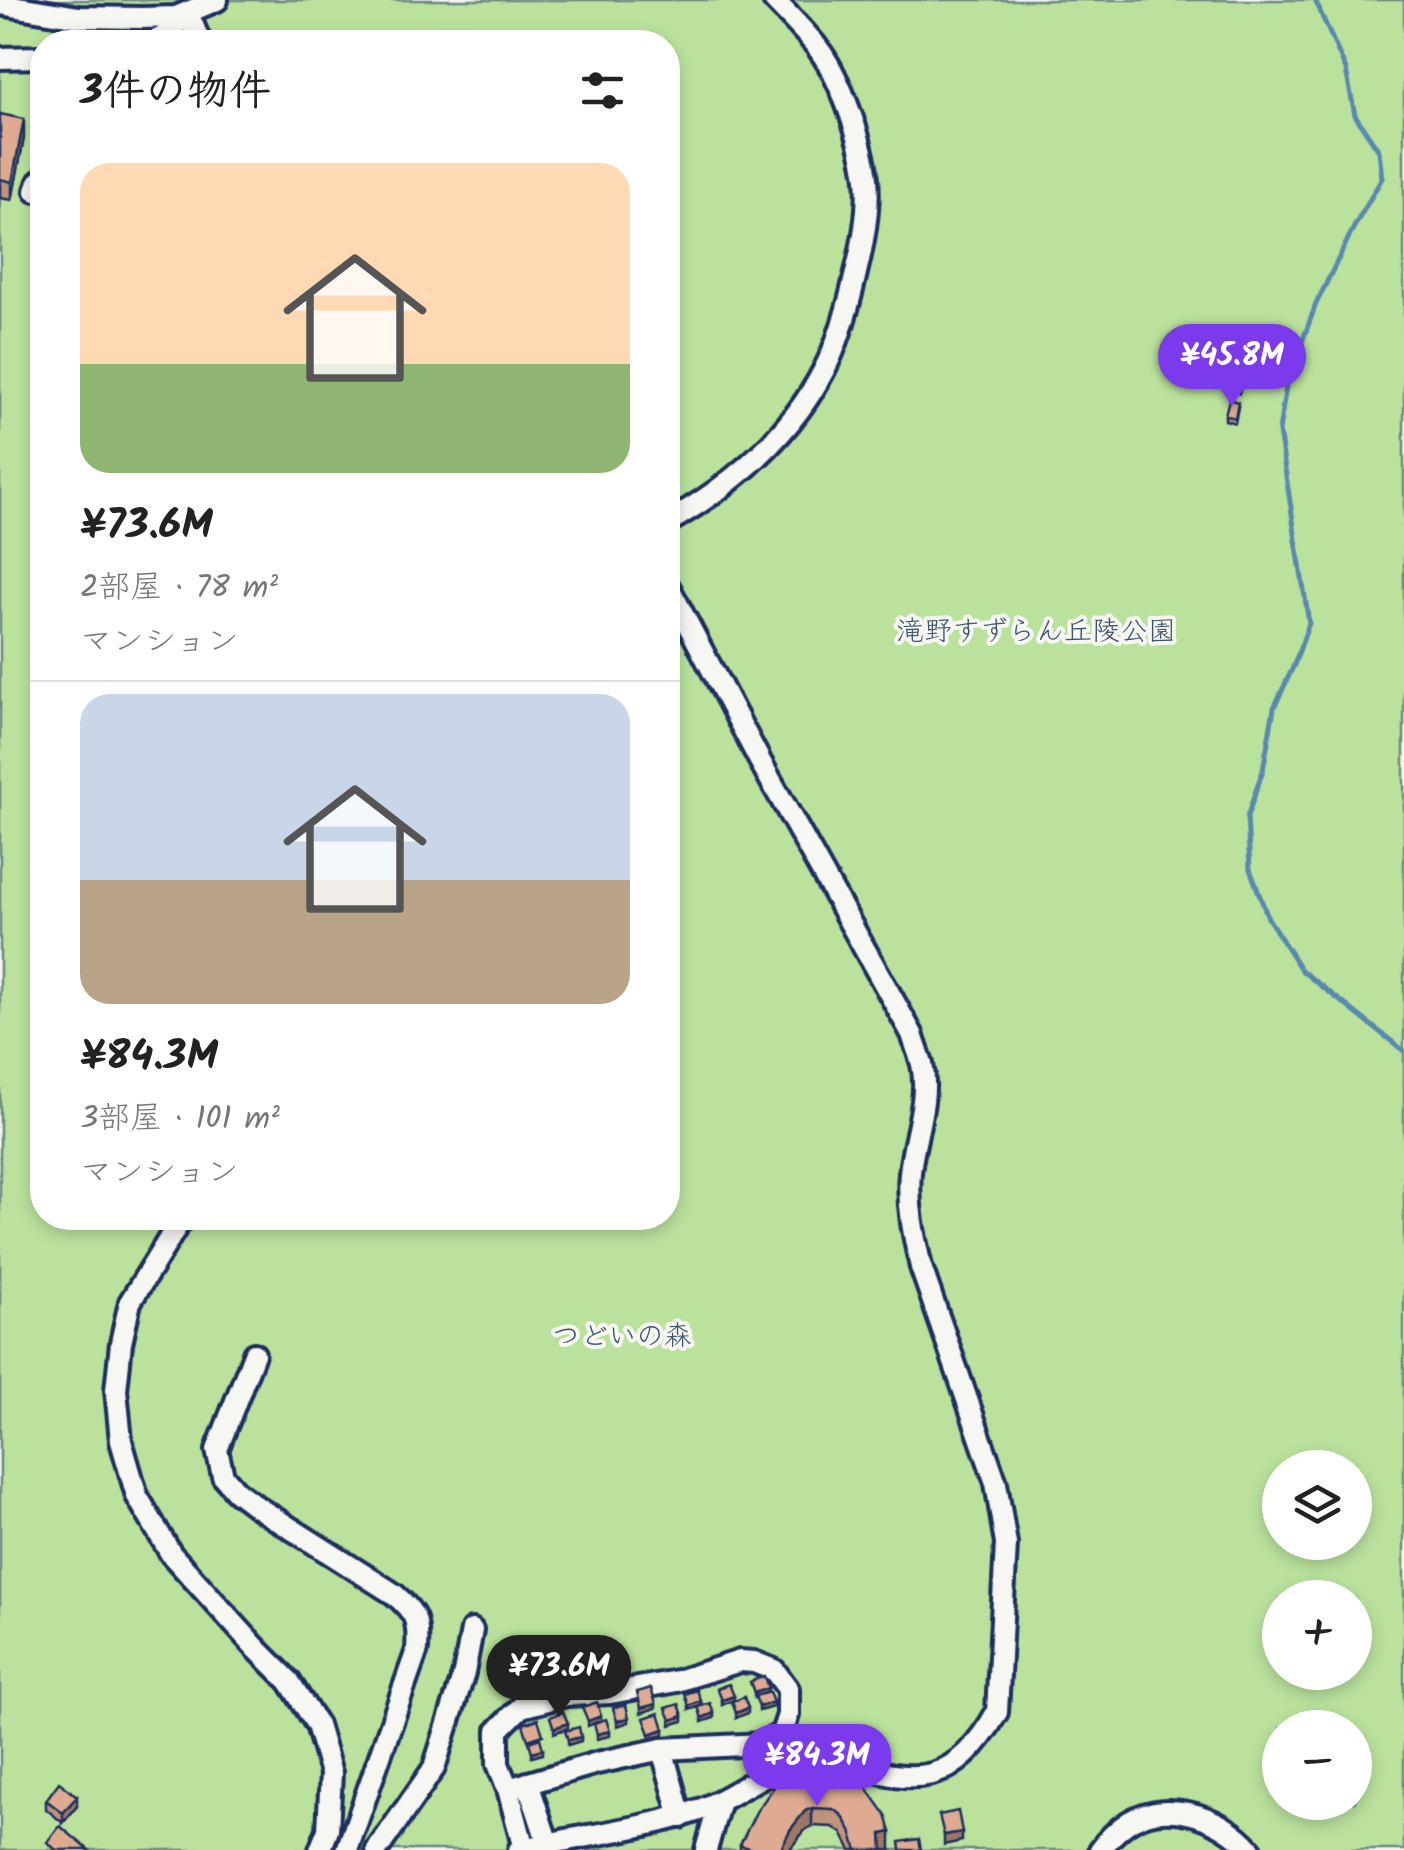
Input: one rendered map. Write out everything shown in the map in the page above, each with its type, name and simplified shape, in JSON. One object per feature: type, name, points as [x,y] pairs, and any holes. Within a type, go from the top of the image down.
[{"type":"street","points":[[0,4],[79,17],[128,9],[176,17],[217,0]]},
{"type":"street","points":[[680,515],[745,470],[809,396],[826,367],[848,309],[863,244],[868,180],[845,102],[820,52],[774,0]]},
{"type":"street","points":[[172,30],[188,14]]},
{"type":"street","points":[[188,14],[195,30]]},
{"type":"street","points":[[0,58],[30,58]]},
{"type":"street","points":[[680,521],[687,511]]},
{"type":"street","points":[[518,1786],[522,1849],[638,1829],[682,1817],[720,1804],[795,1763],[830,1762],[894,1776],[932,1774],[958,1762],[985,1734],[997,1712],[1006,1544],[996,1483],[921,1267],[910,1201],[910,1174],[924,1084],[922,1066],[906,1024],[680,609]]},
{"type":"street","points":[[175,1230],[130,1302],[116,1390],[122,1441],[137,1496],[171,1554],[289,1680],[317,1725],[331,1773],[328,1830],[320,1850]]},
{"type":"street","points":[[254,1354],[217,1450],[224,1476],[257,1507],[394,1594],[413,1610],[418,1630],[417,1650],[348,1850]]},
{"type":"street","points":[[378,1850],[434,1768],[464,1674],[472,1630]]},
{"type":"street","points":[[518,1786],[662,1749],[763,1744],[782,1732],[788,1715],[788,1688],[774,1670],[740,1661],[678,1680],[610,1693],[567,1694],[521,1707],[498,1730],[498,1764],[518,1786],[548,1844]]},
{"type":"street","points":[[662,1749],[682,1817]]},
{"type":"street","points":[[706,1850],[720,1804]]},
{"type":"street","points":[[1100,1850],[1122,1826],[1141,1815],[1165,1810],[1190,1812],[1214,1822],[1241,1838],[1250,1850]]},
{"type":"street","points":[[633,1850],[638,1829]]},
{"type":"green space","name":"滝野すずらん丘陵公園","points":[[0,0],[1404,0],[1404,1850],[0,1850]]},
{"type":"building","points":[[0,114],[24,119],[12,182],[0,179]]},
{"type":"building","points":[[1234,373],[1242,375],[1239,389],[1231,387]]},
{"type":"building","points":[[1229,399],[1238,402],[1235,418],[1225,415]]},
{"type":"building","points":[[764,1676],[768,1688],[754,1693],[750,1682]]},
{"type":"building","points":[[729,1684],[734,1696],[722,1700],[717,1688]]},
{"type":"building","points":[[651,1688],[656,1704],[641,1708],[637,1692]]},
{"type":"building","points":[[697,1690],[701,1701],[689,1706],[685,1694]]},
{"type":"building","points":[[769,1692],[773,1702],[759,1707],[755,1696]]},
{"type":"building","points":[[744,1697],[748,1708],[736,1713],[732,1702]]},
{"type":"building","points":[[597,1702],[601,1716],[588,1721],[582,1707]]},
{"type":"building","points":[[710,1703],[714,1713],[702,1718],[698,1707]]},
{"type":"building","points":[[679,1704],[683,1716],[671,1720],[666,1708]]},
{"type":"building","points":[[626,1705],[629,1718],[617,1721],[613,1708]]},
{"type":"building","points":[[563,1712],[568,1723],[554,1728],[550,1717]]},
{"type":"building","points":[[659,1713],[664,1729],[650,1734],[644,1718]]},
{"type":"building","points":[[538,1719],[543,1735],[528,1740],[523,1724]]},
{"type":"building","points":[[606,1719],[610,1731],[597,1734],[594,1723]]},
{"type":"building","points":[[579,1727],[581,1737],[568,1740],[565,1731]]},
{"type":"building","points":[[540,1738],[543,1749],[532,1752],[529,1742]]},
{"type":"building","points":[[815,1768],[852,1776],[867,1788],[886,1815],[891,1832],[882,1834],[883,1850],[857,1850],[842,1815],[833,1809],[812,1808],[790,1830],[780,1850],[755,1850],[740,1845],[756,1812],[779,1780],[796,1770]]},
{"type":"building","points":[[59,1782],[77,1796],[63,1813],[46,1800]]},
{"type":"building","points":[[958,1811],[962,1832],[944,1835],[939,1815]]},
{"type":"building","points":[[60,1826],[89,1850],[56,1850],[47,1842]]},
{"type":"building","points":[[919,1839],[921,1850],[901,1850],[900,1842]]},
{"type":"waterway","points":[[1315,0],[1346,70],[1355,115],[1379,151],[1382,178],[1316,304],[1286,386],[1279,431],[1309,623],[1274,708],[1263,770],[1247,817],[1250,869],[1268,918],[1301,970],[1404,1051]]},
{"type":"park label","name":"つどいの森","points":[[622,1335]]}]
